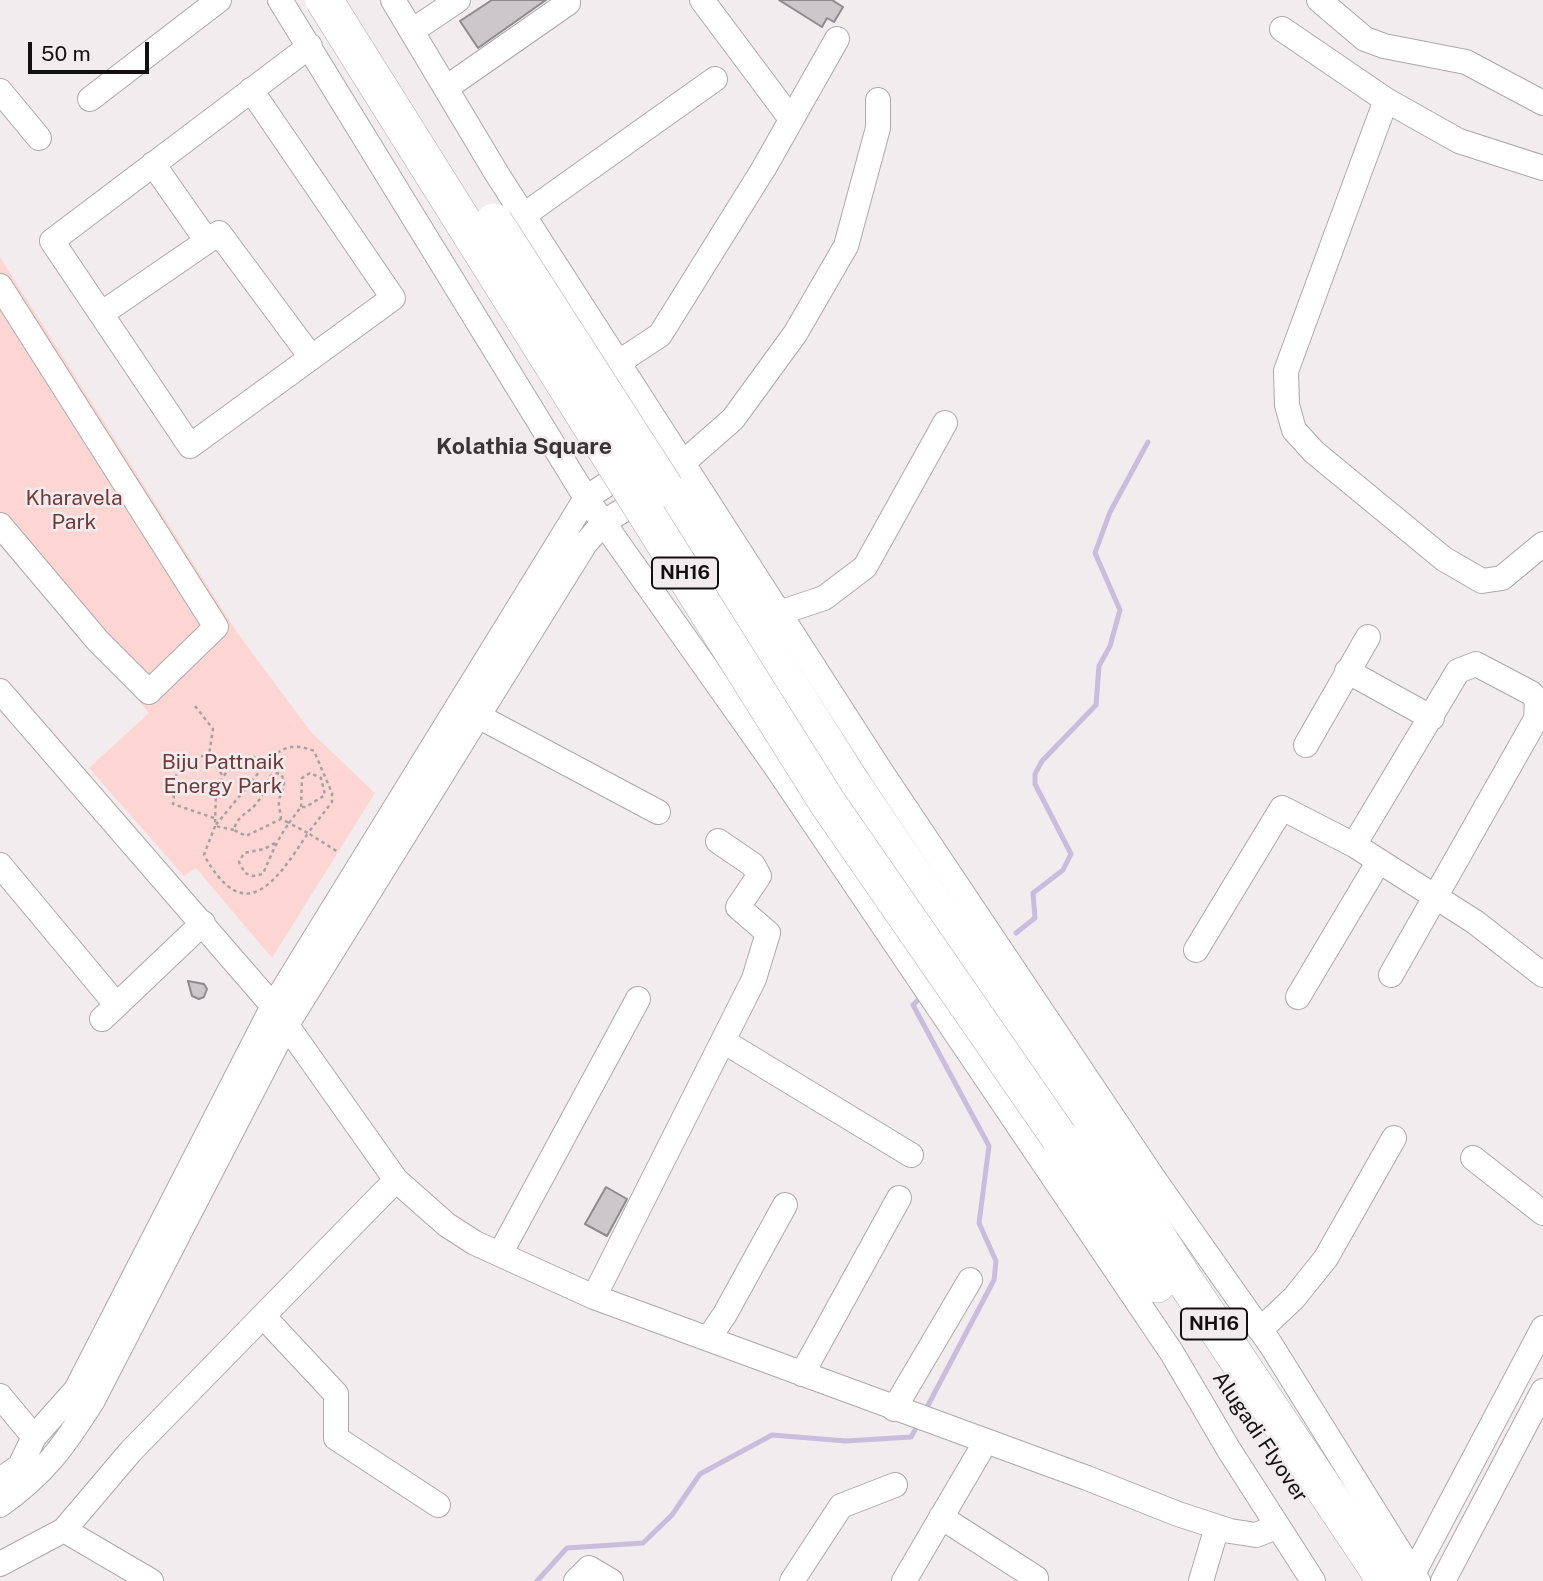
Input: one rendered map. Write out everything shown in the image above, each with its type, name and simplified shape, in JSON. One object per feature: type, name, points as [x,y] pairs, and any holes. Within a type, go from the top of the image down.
[{"type":"highway","name":"NH16","points":[[324,0],[827,802],[1071,1131],[1143,1187]]},
{"type":"highway","name":"NH16","points":[[352,0],[1071,1131],[1082,1196]]},
{"type":"highway","name":"Alugadi Flyover","points":[[1143,1187],[1300,1452],[1406,1579]]},
{"type":"highway","name":"Alugadi Flyover","points":[[1082,1196],[1191,1334],[1358,1581]]},
{"type":"street","points":[[89,99],[219,0]]},
{"type":"street","points":[[280,0],[586,498],[776,766],[927,992],[1082,1196],[1276,1527],[1313,1581]]},
{"type":"street","points":[[393,0],[524,215],[682,459],[1143,1187],[1260,1330],[1406,1579]]},
{"type":"street","points":[[412,31],[458,0]]},
{"type":"street","points":[[446,88],[568,3],[566,0]]},
{"type":"street","points":[[702,0],[791,119]]},
{"type":"street","points":[[1319,0],[1365,39],[1384,47],[1465,62],[1543,103]]},
{"type":"street","points":[[1282,29],[1386,100],[1459,141],[1543,168]]},
{"type":"street","points":[[619,362],[660,335],[837,39]]},
{"type":"street","points":[[251,90],[393,298],[190,446],[52,241],[153,164],[251,90],[310,46]]},
{"type":"street","points":[[524,215],[715,79]]},
{"type":"street","points":[[0,91],[39,138]]},
{"type":"street","points":[[0,1505],[43,1471],[60,1451],[93,1400],[279,1016],[478,716],[585,544],[604,521],[733,419],[794,334],[846,246],[878,128],[878,100]]},
{"type":"street","points":[[1386,100],[1286,371],[1287,405],[1294,429],[1314,452],[1444,559],[1482,581],[1502,578],[1543,544]]},
{"type":"street","points":[[153,164],[207,241]]},
{"type":"street","points":[[101,314],[219,233],[312,357]]},
{"type":"street","points":[[0,286],[216,627],[149,692],[98,641],[0,525]]},
{"type":"street","points":[[779,612],[824,598],[865,567],[945,423]]},
{"type":"street","points":[[0,1480],[20,1466],[34,1437],[76,1390],[279,1016],[586,498],[682,459]]},
{"type":"street","points":[[1306,745],[1368,637]]},
{"type":"street","points":[[1354,845],[1458,671],[1468,665],[1485,668],[1531,694],[1538,709],[1526,739],[1438,898],[1391,975]]},
{"type":"street","points":[[1347,671],[1432,718]]},
{"type":"street","points":[[0,691],[203,923],[279,1016],[396,1180],[447,1225],[500,1254],[594,1297],[1217,1527],[1256,1535],[1276,1527]]},
{"type":"street","points":[[478,716],[658,812]]},
{"type":"street","points":[[1196,950],[1282,808],[1354,845],[1438,898],[1475,922],[1543,975]]},
{"type":"street","points":[[594,1297],[754,979],[768,933],[738,907],[759,876],[752,865],[718,841]]},
{"type":"street","points":[[1298,997],[1379,861]]},
{"type":"street","points":[[0,864],[108,1011],[203,923]]},
{"type":"street","points":[[500,1254],[638,999]]},
{"type":"street","points":[[723,1041],[911,1155]]},
{"type":"street","points":[[1260,1330],[1294,1298],[1326,1258],[1394,1138]]},
{"type":"street","points":[[1473,1158],[1543,1213]]},
{"type":"street","points":[[7,1569],[64,1530],[131,1451],[396,1180]]},
{"type":"street","points":[[802,1374],[899,1198]]},
{"type":"street","points":[[708,1339],[725,1314],[785,1205]]},
{"type":"street","points":[[899,1410],[970,1280]]},
{"type":"street","points":[[263,1316],[336,1394],[336,1438],[438,1505]]},
{"type":"street","points":[[1406,1579],[1543,1328]]},
{"type":"street","points":[[1443,1581],[1543,1391]]},
{"type":"street","points":[[0,1396],[34,1437]]},
{"type":"street","points":[[904,1581],[986,1441]]},
{"type":"street","points":[[792,1581],[841,1506],[869,1478]]},
{"type":"street","points":[[841,1506],[894,1485]]},
{"type":"street","points":[[941,1517],[1035,1578],[1033,1581]]},
{"type":"street","points":[[1201,1581],[1217,1527]]},
{"type":"street","points":[[64,1530],[151,1581]]},
{"type":"street","points":[[576,1581],[589,1568],[611,1581]]},
{"type":"path","points":[[195,706],[213,729],[209,755],[223,776]]},
{"type":"path","points":[[301,746],[314,751],[321,762],[324,778],[332,793],[332,802],[268,887],[250,894],[231,891],[215,874],[204,855],[215,826],[269,760],[283,747],[301,746]]},
{"type":"path","points":[[209,755],[196,756],[184,763],[174,781],[173,804],[214,818]]},
{"type":"path","points":[[215,826],[216,789],[231,766],[251,757],[269,760]]},
{"type":"path","points":[[269,760],[275,773]]},
{"type":"path","points":[[234,830],[236,821],[255,806],[265,791],[268,777],[275,773],[281,774],[285,781],[284,792],[279,801],[281,819]]},
{"type":"path","points":[[275,843],[264,849],[253,848],[244,853],[240,862],[245,873],[253,876],[263,874],[266,861],[274,852],[275,843],[289,822],[301,807],[325,795],[321,778],[310,773],[302,778],[301,807]]},
{"type":"path","points":[[215,826],[246,836],[281,819],[338,852]]},
{"type":"green space","points":[[0,257],[236,631],[311,732],[375,793],[272,958],[196,868],[184,876],[89,768],[149,713],[0,539]]},
{"type":"building","points":[[492,0],[546,0],[478,48],[460,21]]},
{"type":"building","points":[[779,0],[832,0],[843,7],[834,22],[827,18],[822,27]]},
{"type":"building","points":[[188,981],[204,984],[207,989],[204,997],[199,999],[192,996]]},
{"type":"building","points":[[606,1187],[627,1199],[607,1236],[585,1224]]},
{"type":"waterway","points":[[1016,933],[1035,918],[1033,893],[1063,870],[1071,854],[1035,784],[1035,774],[1042,761],[1096,705],[1099,666],[1110,646],[1120,610],[1095,553],[1110,512],[1148,442]]},
{"type":"waterway","points":[[922,996],[913,1005],[989,1146],[979,1223],[996,1261],[994,1280],[925,1411]]},
{"type":"waterway","points":[[537,1581],[567,1548],[643,1543],[672,1515],[700,1474],[772,1435],[846,1441],[911,1437],[919,1423]]},
{"type":"district","name":"Kolathia Square","points":[[524,447]]},
{"type":"park label","name":"Kharavela Park","points":[[74,511]]},
{"type":"park label","name":"Biju Pattnaik Energy Park","points":[[223,775]]}]
